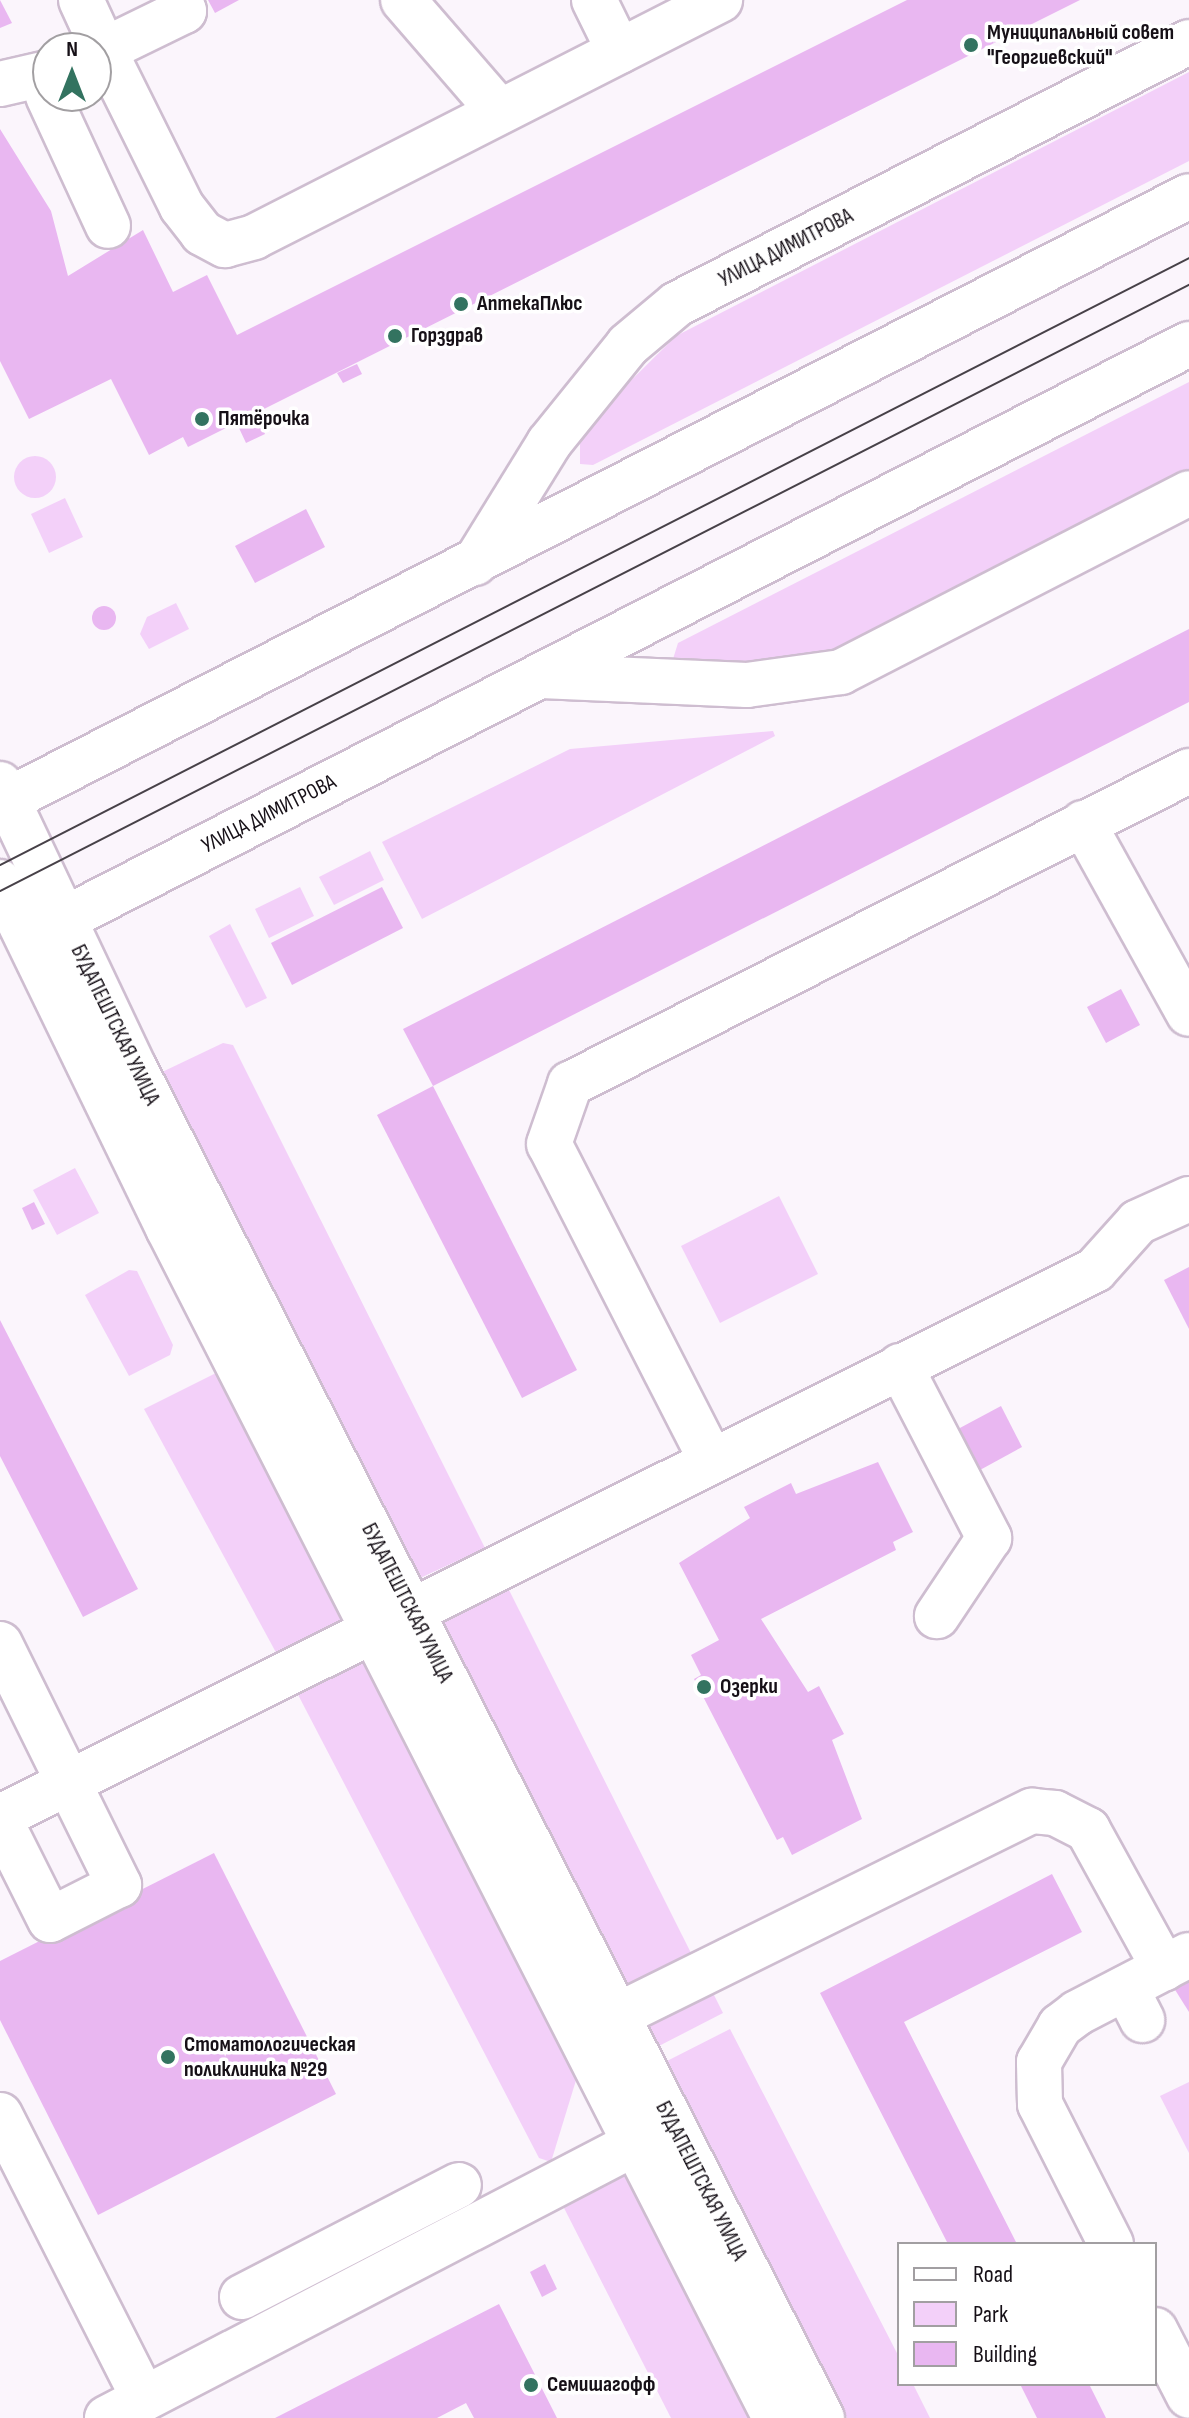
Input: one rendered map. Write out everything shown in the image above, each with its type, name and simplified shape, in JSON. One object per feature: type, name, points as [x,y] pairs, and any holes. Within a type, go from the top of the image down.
[{"type":"street","points":[[81,0],[93,32]]},
{"type":"street","points":[[112,46],[184,11],[180,0]]},
{"type":"street","points":[[403,0],[499,111]]},
{"type":"street","points":[[594,0],[619,51]]},
{"type":"street","points":[[112,75],[182,207],[202,233],[225,245],[254,237],[720,0]]},
{"type":"street","name":"УЛИЦА ДИМИТРОВА","points":[[475,563],[549,443],[628,345],[677,304],[1189,42]]},
{"type":"street","points":[[51,112],[108,226]]},
{"type":"street","points":[[3,796],[475,563],[1189,196]]},
{"type":"street","name":"УЛИЦА ДИМИТРОВА","points":[[30,937],[1189,344]]},
{"type":"street","name":"УЛИЦА ДИМИТРОВА","points":[[539,676],[747,685],[841,672],[1189,493]]},
{"type":"street","points":[[711,1460],[549,1144],[570,1084],[1189,771]]},
{"type":"street","name":"БУДАПЕШТСКАЯ УЛИЦА","points":[[3,796],[30,937]]},
{"type":"street","points":[[1083,823],[1189,1014]]},
{"type":"street","name":"БУДАПЕШТСКАЯ УЛИЦА","points":[[0,882],[391,1618],[653,2134],[775,2418]]},
{"type":"street","points":[[0,1644],[68,1784],[119,1885],[50,1920],[0,1818],[68,1784],[391,1618],[1095,1270],[1138,1222],[1189,1199]]},
{"type":"street","points":[[900,1366],[989,1538],[937,1616]]},
{"type":"street","points":[[598,2025],[1032,1811],[1072,1819],[1100,1844],[1177,1961],[1134,2004],[1060,2026],[1039,2062],[1037,2083],[1040,2104],[1110,2242]]},
{"type":"street","points":[[0,2115],[126,2408],[653,2134]]},
{"type":"street","name":"БУДАПЕШТСКАЯ УЛИЦА","points":[[653,2134],[822,2418]]},
{"type":"street","points":[[242,2297],[459,2185]]},
{"type":"street","points":[[347,2243],[367,2283]]},
{"type":"street","points":[[1157,2334],[1189,2396]]},
{"type":"green space","points":[[1189,72],[1189,161],[593,465],[580,464],[580,439],[596,415],[676,336]]},
{"type":"green space","points":[[1189,382],[1189,470],[831,653],[752,666],[673,659],[678,643]]},
{"type":"green space","points":[[35,456],[50,462],[56,477],[50,492],[35,498],[20,492],[14,477],[20,462]]},
{"type":"green space","points":[[65,498],[83,537],[49,553],[31,514]]},
{"type":"green space","points":[[176,603],[189,629],[149,649],[140,634],[147,617]]},
{"type":"green space","points":[[773,731],[775,736],[422,919],[382,842],[570,749]]},
{"type":"green space","points":[[370,851],[384,880],[334,905],[319,877]]},
{"type":"green space","points":[[300,887],[314,916],[269,938],[255,909]]},
{"type":"green space","points":[[230,924],[267,998],[246,1008],[209,936]]},
{"type":"green space","points":[[223,1043],[233,1045],[485,1548],[418,1579],[160,1073]]},
{"type":"green space","points":[[75,1168],[99,1213],[57,1235],[33,1190]]},
{"type":"green space","points":[[779,1196],[818,1274],[720,1323],[681,1246]]},
{"type":"green space","points":[[129,1270],[137,1271],[173,1345],[170,1355],[129,1376],[85,1295]]},
{"type":"green space","points":[[216,1373],[345,1625],[279,1658],[144,1409]]},
{"type":"green space","points":[[503,1578],[692,1955],[626,1985],[438,1615]]},
{"type":"green space","points":[[362,1656],[577,2077],[551,2162],[539,2158],[294,1687]]},
{"type":"green space","points":[[712,1991],[723,2013],[657,2047],[645,2025]]},
{"type":"green space","points":[[730,2029],[897,2353],[897,2386],[914,2386],[930,2418],[847,2418],[665,2062]]},
{"type":"green space","points":[[1189,2082],[1189,2153],[1160,2096]]},
{"type":"green space","points":[[627,2175],[750,2418],[671,2418],[563,2206]]},
{"type":"building","points":[[0,0],[12,23],[0,28]]},
{"type":"building","points":[[208,0],[239,0],[215,13]]},
{"type":"building","points":[[907,0],[1080,0],[188,447],[183,437],[149,455],[111,379],[29,419],[0,361],[0,129],[51,211],[68,276],[143,230],[173,292],[207,275],[237,335]]},
{"type":"building","points":[[357,364],[362,374],[343,383],[337,373]]},
{"type":"building","points":[[258,419],[265,434],[246,443],[239,428]]},
{"type":"building","points":[[306,509],[325,547],[255,583],[235,546]]},
{"type":"building","points":[[104,606],[113,609],[116,618],[113,627],[104,630],[95,627],[92,618],[95,609]]},
{"type":"building","points":[[1189,629],[1189,702],[433,1086],[403,1029]]},
{"type":"building","points":[[382,887],[403,928],[292,985],[271,943]]},
{"type":"building","points":[[1121,989],[1140,1025],[1106,1043],[1087,1007]]},
{"type":"building","points":[[433,1086],[577,1370],[522,1398],[377,1115]]},
{"type":"building","points":[[34,1202],[45,1224],[32,1230],[22,1208]]},
{"type":"building","points":[[1189,1267],[1189,1329],[1164,1280]]},
{"type":"building","points":[[0,1320],[138,1589],[83,1617],[0,1456]]},
{"type":"building","points":[[1001,1406],[1022,1447],[980,1470],[958,1429]]},
{"type":"building","points":[[878,1462],[913,1532],[893,1542],[896,1550],[761,1619],[808,1692],[819,1686],[844,1734],[832,1740],[862,1819],[792,1855],[783,1837],[777,1840],[694,1679],[701,1675],[691,1655],[719,1640],[679,1563],[750,1518],[744,1507],[791,1483],[796,1494]]},
{"type":"building","name":"Стоматологическая поликлиника №29","points":[[214,1853],[336,2094],[98,2215],[0,2020],[0,1961]]},
{"type":"building","points":[[1052,1874],[1082,1932],[904,2022],[1016,2242],[947,2242],[820,1993]]},
{"type":"building","points":[[1189,1977],[1189,2012],[1172,1985]]},
{"type":"building","points":[[545,2264],[557,2289],[542,2297],[530,2272]]},
{"type":"building","points":[[499,2304],[557,2418],[474,2418],[466,2403],[437,2418],[275,2418]]},
{"type":"building","points":[[1021,2386],[1090,2386],[1106,2418],[1037,2418]]},
{"type":"tram line","points":[[0,865],[1189,258]]},
{"type":"tram line","points":[[0,891],[1189,285]]},
{"type":"place","name":"Муниципальный совет \"Георгиевский\"","points":[[971,45]]},
{"type":"place","name":"АптекаПлюс","points":[[461,304]]},
{"type":"place","name":"Горздрав","points":[[395,336]]},
{"type":"place","name":"Пятёрочка","points":[[202,419]]},
{"type":"place","name":"Озерки","points":[[704,1687]]},
{"type":"place","name":"Стоматологическая поликлиника №29","points":[[168,2057]]},
{"type":"place","name":"Семишагофф","points":[[531,2385]]}]
